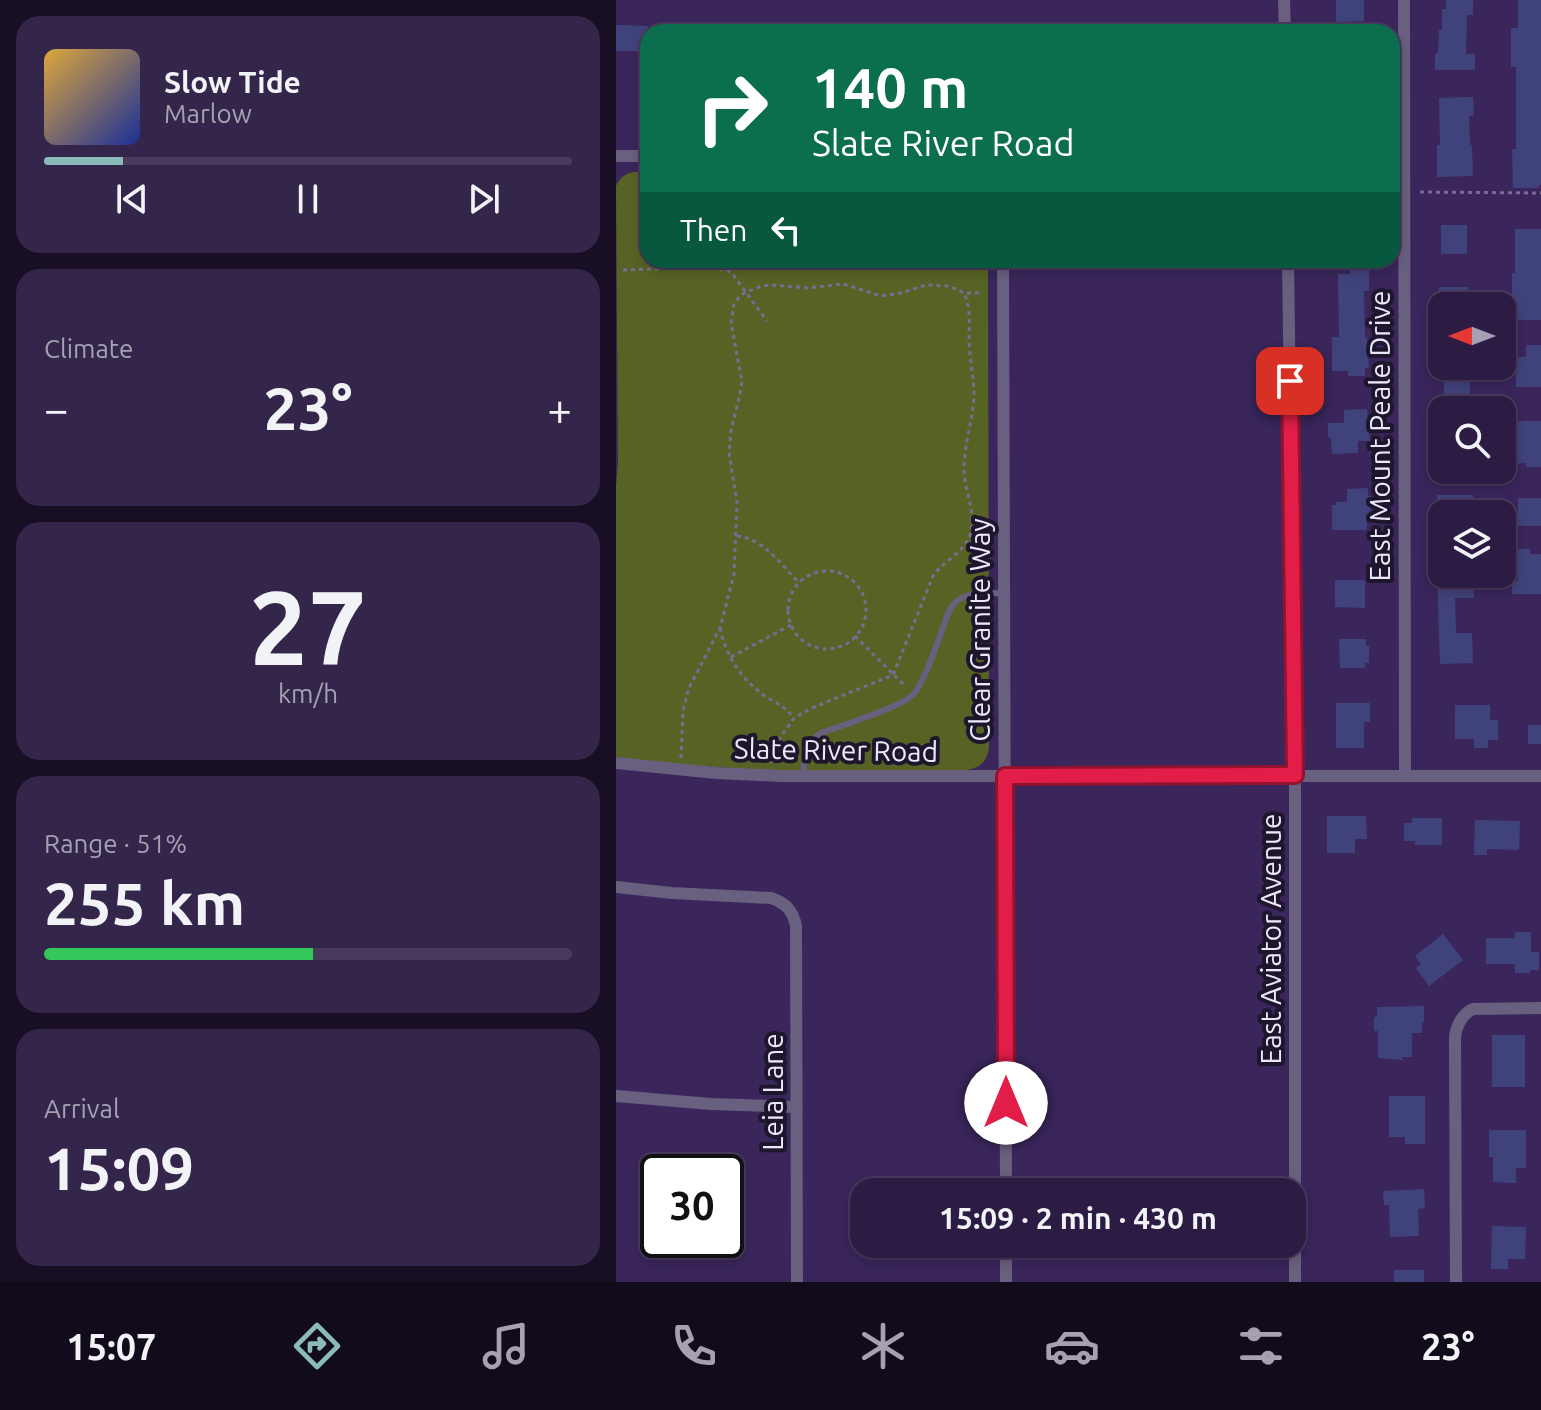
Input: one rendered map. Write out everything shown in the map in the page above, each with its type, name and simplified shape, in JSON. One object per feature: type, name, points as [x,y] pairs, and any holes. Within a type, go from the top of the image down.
[{"type":"street","points":[[1284,0],[1285,24]]},
{"type":"street","name":"East Mount Peale Drive","points":[[1404,0],[1405,776]]},
{"type":"street","points":[[616,156],[640,156]]},
{"type":"street","name":"Clear Granite Way","points":[[1003,268],[1006,1178]]},
{"type":"street","name":"East Aviator Avenue","points":[[1288,268],[1295,775],[1295,1282]]},
{"type":"street","name":"Slate River Road","points":[[616,763],[716,773],[803,776],[1541,776]]},
{"type":"street","name":"Leia Lane","points":[[616,887],[771,898],[791,911],[796,926],[797,1282]]},
{"type":"street","points":[[1456,1282],[1455,1038],[1458,1025],[1468,1011],[1480,1008],[1541,1008]]},
{"type":"street","points":[[616,1096],[797,1107]]},
{"type":"street","points":[[1006,1258],[1006,1282]]},
{"type":"lane","points":[[803,776],[806,751],[814,738],[900,703],[913,694],[922,680],[954,602],[967,595],[1004,593]]},
{"type":"path","points":[[1420,192],[1541,193]]},
{"type":"path","points":[[623,270],[719,268],[728,271],[767,321]]},
{"type":"path","points":[[681,759],[683,711],[689,688],[720,628],[734,574],[737,503],[729,452],[742,382],[731,323],[734,304],[746,292],[771,285],[808,288],[843,284],[881,296],[926,285],[956,288],[964,293],[982,293]]},
{"type":"path","points":[[771,763],[780,736],[794,718],[893,675],[933,576],[963,546],[971,532],[972,511],[964,469],[974,398],[968,309],[964,293]]},
{"type":"path","points":[[736,536],[760,543],[799,583]]},
{"type":"path","points":[[835,572],[851,580],[862,594],[864,621],[855,636],[840,646],[822,648],[806,642],[791,625],[788,612],[791,594],[809,575],[835,572]]},
{"type":"path","points":[[730,658],[791,625]]},
{"type":"path","points":[[720,628],[723,643],[741,675],[794,718]]},
{"type":"path","points":[[855,636],[913,694]]},
{"type":"green space","points":[[640,172],[640,268],[988,268],[989,747],[980,765],[967,770],[759,770],[616,757],[616,186],[629,173]]},
{"type":"building","points":[[1336,0],[1364,0],[1364,21],[1336,22]]},
{"type":"building","points":[[1446,0],[1473,0],[1473,15],[1467,15],[1466,54],[1475,54],[1475,70],[1435,70],[1442,9],[1446,9]]},
{"type":"building","points":[[1518,0],[1541,0],[1539,188],[1513,188],[1516,67],[1511,67],[1511,28],[1518,28]]},
{"type":"building","points":[[616,25],[640,26],[640,51],[616,51]]},
{"type":"building","points":[[1473,97],[1474,115],[1469,116],[1473,176],[1437,177],[1439,98]]},
{"type":"building","points":[[1441,225],[1467,225],[1467,254],[1441,254]]},
{"type":"building","points":[[1515,229],[1541,229],[1541,320],[1516,320],[1516,292],[1512,292],[1512,273],[1515,273]]},
{"type":"building","points":[[1350,268],[1369,268],[1369,291],[1364,291],[1369,368],[1365,368],[1365,376],[1348,376],[1348,371],[1332,371],[1332,337],[1339,337],[1338,274],[1350,274]]},
{"type":"building","points":[[1439,287],[1468,287],[1468,292],[1439,292]]},
{"type":"building","points":[[1526,345],[1541,345],[1541,387],[1516,387],[1516,357],[1526,357]]},
{"type":"building","points":[[1444,380],[1470,380],[1470,396],[1444,396]]},
{"type":"building","points":[[1367,409],[1370,441],[1358,441],[1358,453],[1332,454],[1328,423],[1344,423],[1344,410]]},
{"type":"building","points":[[1516,421],[1541,421],[1541,467],[1526,467],[1526,463],[1516,464]]},
{"type":"building","points":[[1368,488],[1371,517],[1367,517],[1367,530],[1332,530],[1332,505],[1347,502],[1347,489]]},
{"type":"building","points":[[1437,495],[1473,495],[1473,500],[1437,500]]},
{"type":"building","points":[[1518,498],[1541,498],[1541,526],[1518,526]]},
{"type":"building","points":[[1518,549],[1530,549],[1530,554],[1541,554],[1541,594],[1512,594],[1512,588],[1516,588]]},
{"type":"building","points":[[1335,580],[1365,580],[1365,608],[1335,607]]},
{"type":"building","points":[[1437,588],[1473,588],[1474,598],[1455,598],[1456,633],[1472,633],[1473,663],[1440,664]]},
{"type":"building","points":[[1339,639],[1366,639],[1369,663],[1365,663],[1365,668],[1340,668]]},
{"type":"building","points":[[1336,703],[1370,703],[1370,722],[1364,722],[1364,748],[1336,748]]},
{"type":"building","points":[[1455,705],[1490,705],[1490,720],[1498,720],[1498,740],[1488,740],[1488,748],[1474,748],[1474,739],[1455,739]]},
{"type":"building","points":[[1528,725],[1541,725],[1541,744],[1528,744]]},
{"type":"building","points":[[1327,816],[1366,816],[1367,839],[1355,839],[1355,853],[1327,853]]},
{"type":"building","points":[[1412,818],[1442,818],[1442,845],[1415,845],[1415,841],[1404,841],[1404,823],[1412,823]]},
{"type":"building","points":[[1475,820],[1520,821],[1519,850],[1487,849],[1487,855],[1474,855]]},
{"type":"building","points":[[1515,932],[1531,932],[1531,952],[1539,952],[1539,970],[1515,973],[1515,964],[1486,964],[1486,938],[1515,938]]},
{"type":"building","points":[[1443,934],[1463,960],[1429,986],[1416,968],[1421,964],[1415,956]]},
{"type":"building","points":[[1424,1006],[1422,1033],[1412,1033],[1412,1057],[1402,1057],[1402,1060],[1378,1058],[1378,1031],[1374,1031],[1377,1007]]},
{"type":"building","points":[[1492,1035],[1525,1035],[1525,1087],[1492,1087]]},
{"type":"building","points":[[1389,1096],[1425,1096],[1425,1144],[1405,1144],[1405,1137],[1389,1137]]},
{"type":"building","points":[[1489,1130],[1526,1130],[1526,1168],[1516,1168],[1516,1183],[1493,1182]]},
{"type":"building","points":[[1424,1189],[1425,1208],[1418,1209],[1419,1236],[1390,1237],[1389,1205],[1384,1205],[1383,1191]]},
{"type":"building","points":[[1492,1226],[1526,1227],[1525,1259],[1508,1259],[1508,1269],[1491,1269]]},
{"type":"building","points":[[1394,1270],[1424,1270],[1424,1282],[1394,1282]]},
{"type":"route","points":[[1006,1103],[1005,776],[1295,775],[1290,381]]}]
